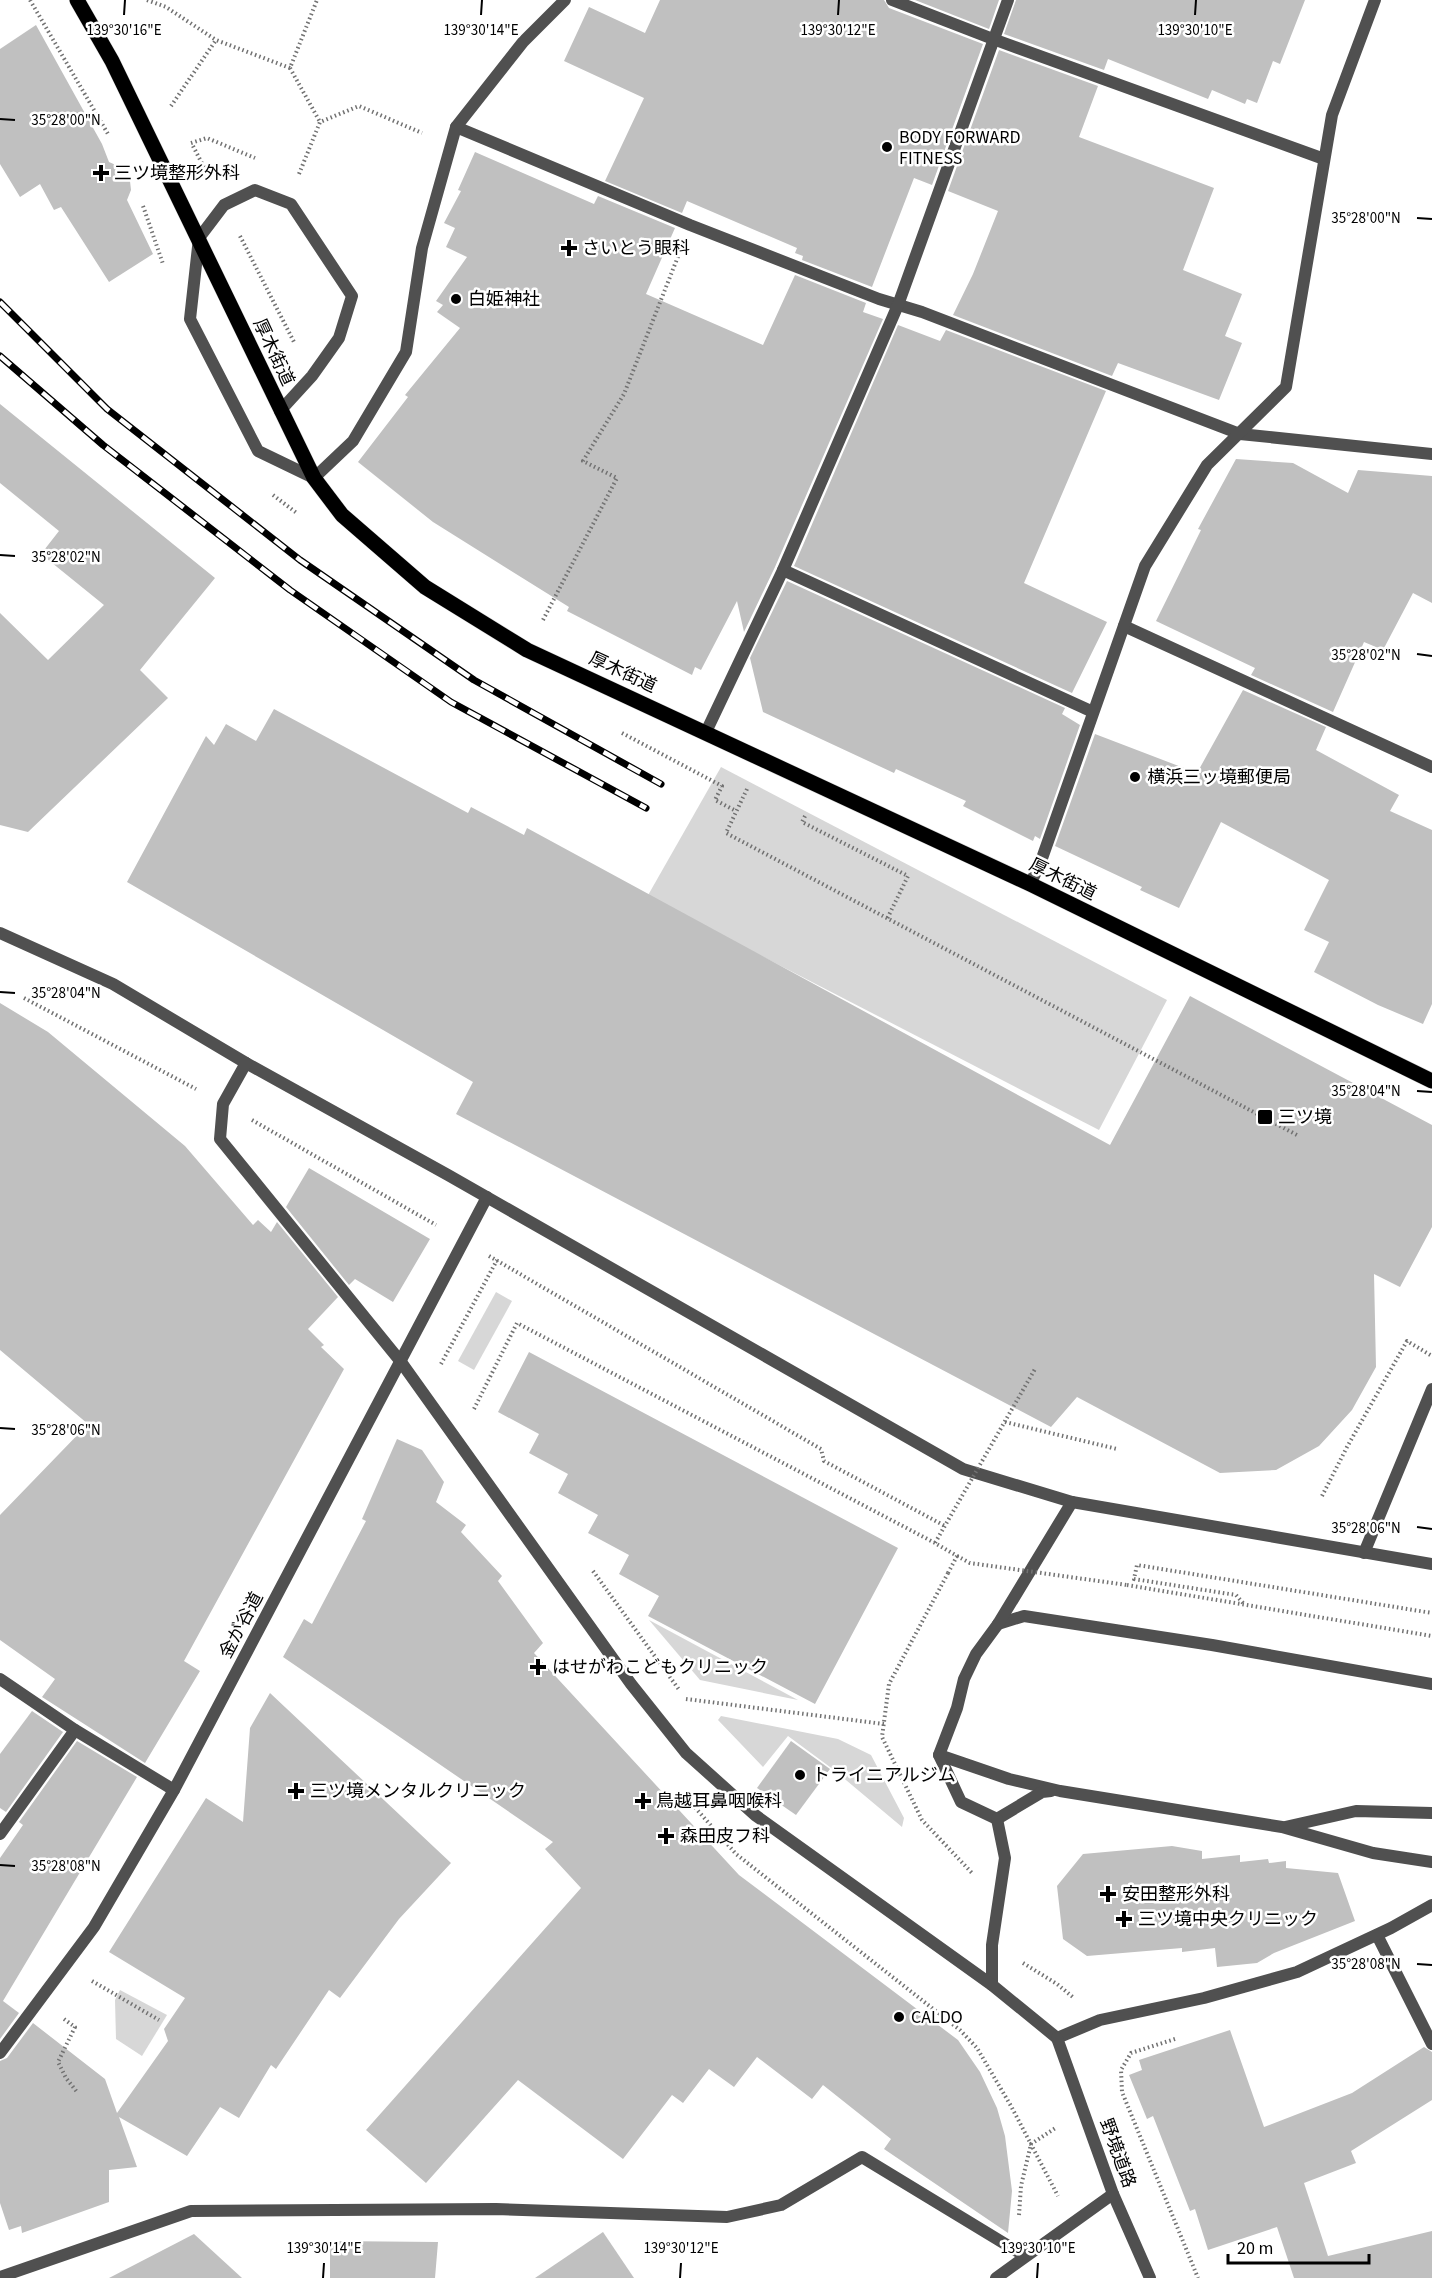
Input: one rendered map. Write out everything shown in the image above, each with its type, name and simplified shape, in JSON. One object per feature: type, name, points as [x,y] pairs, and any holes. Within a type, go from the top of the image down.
[{"type":"main road","name":"厚木街道","points":[[77,0],[112,61],[314,478],[342,515],[425,587],[527,650],[1030,884],[1432,1081]]},
{"type":"street","points":[[280,411],[312,376],[339,338],[352,296],[291,204],[255,190],[224,205],[199,238],[190,319],[258,452],[314,478],[353,441],[406,352],[422,248],[456,128],[523,42],[565,0]]},
{"type":"street","points":[[892,0],[1324,159]]},
{"type":"street","points":[[706,732],[783,570],[898,305],[1008,0]]},
{"type":"street","points":[[1030,884],[1040,864],[1145,566],[1207,465],[1286,387],[1332,115],[1375,0]]},
{"type":"street","points":[[456,128],[690,225],[1240,434],[1432,454]]},
{"type":"street","points":[[783,570],[1094,712]]},
{"type":"street","points":[[1124,626],[1432,767]]},
{"type":"street","points":[[0,933],[114,984],[246,1063],[487,1197],[963,1469],[1072,1502],[1432,1564]]},
{"type":"street","points":[[246,1063],[223,1104],[220,1139],[401,1362],[631,1684],[686,1754],[755,1815],[992,1985],[1057,2038],[1100,2020],[1204,1998],[1296,1972],[1377,1935],[1432,1905]]},
{"type":"street","name":"金が谷道","points":[[0,2053],[94,1927],[174,1790],[487,1197]]},
{"type":"street","points":[[1364,1552],[1432,1389]]},
{"type":"street","points":[[997,1819],[961,1802],[939,1755],[957,1708],[963,1678],[1072,1502]]},
{"type":"street","points":[[998,1624],[1024,1616],[1212,1645],[1432,1684]]},
{"type":"street","points":[[0,1679],[75,1730],[174,1790]]},
{"type":"street","points":[[0,1834],[75,1730]]},
{"type":"street","points":[[939,1755],[1009,1779],[1060,1791],[1282,1827],[1373,1852],[1432,1862]]},
{"type":"street","points":[[997,1819],[1042,1792],[1060,1791]]},
{"type":"street","points":[[1282,1827],[1356,1810],[1432,1813]]},
{"type":"street","points":[[992,1985],[993,1945],[1005,1858],[997,1819]]},
{"type":"street","points":[[1377,1935],[1432,2044]]},
{"type":"street","name":"野境道路","points":[[1057,2038],[1113,2194],[1150,2278]]},
{"type":"street","points":[[0,2277],[191,2211],[496,2209],[727,2217],[782,2205],[862,2157],[1025,2256]]},
{"type":"street","points":[[996,2278],[1113,2194]]},
{"type":"path","points":[[147,0],[166,7],[216,40],[290,68],[320,122]]},
{"type":"path","points":[[290,68],[317,0]]},
{"type":"path","points":[[171,106],[216,40]]},
{"type":"path","points":[[288,172],[298,176],[320,122],[359,106],[450,145]]},
{"type":"path","points":[[191,143],[207,138],[258,159]]},
{"type":"path","points":[[527,650],[617,478],[583,461],[624,394],[690,225]]},
{"type":"path","points":[[618,731],[722,786],[715,800],[736,811]]},
{"type":"path","points":[[744,794],[726,833],[1297,1135]]},
{"type":"path","points":[[802,822],[908,876],[887,919]]},
{"type":"path","points":[[24,998],[223,1104],[464,1241],[821,1449],[825,1461],[945,1526]]},
{"type":"path","points":[[448,1373],[441,1364],[496,1260]]},
{"type":"path","points":[[467,1401],[474,1409],[517,1323],[970,1563],[1243,1603],[1432,1636]]},
{"type":"path","points":[[1322,1496],[1407,1341],[1432,1356]]},
{"type":"path","points":[[935,1543],[1035,1369]]},
{"type":"path","points":[[1362,1408],[1367,1411]]},
{"type":"path","points":[[1005,1422],[1117,1449]]},
{"type":"path","points":[[957,1556],[889,1684],[882,1737],[922,1820],[975,1877]]},
{"type":"path","points":[[587,1564],[693,1708]]},
{"type":"path","points":[[1243,1603],[1236,1595],[1134,1579],[1137,1565],[1432,1613]]},
{"type":"path","points":[[686,1699],[884,1724]]},
{"type":"path","points":[[86,1977],[159,2020]]},
{"type":"path","points":[[39,2001],[75,2027],[58,2062],[66,2078],[77,2092]]},
{"type":"path","points":[[1186,2035],[1131,2053],[1121,2070],[1121,2081],[1122,2092],[1198,2278]]},
{"type":"path","points":[[1018,2224],[1021,2186],[1031,2144]]},
{"type":"shaded area","points":[[721,767],[1167,1000],[1099,1130],[647,897]]},
{"type":"shaded area","points":[[496,1292],[512,1301],[474,1370],[458,1361]]},
{"type":"shaded area","points":[[649,1620],[798,1700],[700,1680]]},
{"type":"shaded area","points":[[721,1716],[838,1739],[871,1755],[904,1818],[902,1827],[834,1770],[788,1736],[763,1767],[718,1720]]},
{"type":"shaded area","points":[[120,1990],[167,2015],[142,2056],[116,2039],[115,2000]]},
{"type":"building","points":[[660,0],[884,0],[889,8],[983,44],[932,185],[914,178],[872,287],[802,260],[803,256],[795,253],[797,248],[687,201],[682,213],[605,181],[644,98],[564,61],[589,7],[645,33]]},
{"type":"building","points":[[915,0],[999,0],[989,29]]},
{"type":"building","points":[[1016,0],[1305,0],[1280,64],[1273,61],[1257,103],[1247,99],[1245,104],[1212,90],[1208,99],[1108,59],[1104,70],[1004,34]]},
{"type":"building","points":[[36,25],[102,144],[109,162],[118,166],[130,181],[131,190],[127,200],[153,254],[109,282],[61,207],[54,210],[40,184],[20,197],[0,164],[0,49]]},
{"type":"building","points":[[999,50],[1098,86],[1079,137],[1214,188],[1183,270],[1242,294],[1225,336],[1242,343],[1219,400],[1118,363],[1112,376],[953,315],[973,274],[998,211],[948,191]]},
{"type":"building","points":[[475,152],[594,204],[598,196],[675,228],[646,294],[763,345],[795,275],[866,303],[863,312],[883,319],[775,567],[744,632],[737,601],[701,670],[695,667],[692,675],[567,611],[569,607],[433,522],[358,462],[408,397],[405,395],[460,328],[437,312],[443,305],[436,301],[467,257],[446,247],[455,228],[444,223],[461,191],[458,190]]},
{"type":"building","points":[[898,325],[940,341],[946,330],[1106,391],[1024,583],[1107,622],[1072,693],[794,566]]},
{"type":"building","points":[[0,404],[215,578],[140,670],[168,698],[28,832],[0,825],[0,613],[48,660],[104,605],[41,554],[59,531],[0,483]]},
{"type":"building","points":[[1236,459],[1293,463],[1348,493],[1358,470],[1432,476],[1432,603],[1413,593],[1383,650],[1364,642],[1333,712],[1251,675],[1255,668],[1156,621],[1201,530],[1198,529]]},
{"type":"building","points":[[787,581],[1065,708],[1062,714],[1080,725],[1040,839],[1035,836],[1033,841],[963,806],[966,801],[896,769],[894,773],[763,712],[750,658]]},
{"type":"building","points":[[1243,690],[1326,727],[1316,750],[1399,795],[1390,811],[1432,830],[1432,1004],[1423,1024],[1378,1005],[1314,972],[1329,942],[1304,930],[1329,880],[1221,822],[1179,908],[1140,890],[1142,887],[1055,846],[1095,734],[1197,773]]},
{"type":"building","points":[[274,709],[468,813],[471,807],[524,835],[527,828],[1110,1145],[1190,996],[1432,1125],[1432,1227],[1400,1287],[1374,1274],[1376,1367],[1352,1410],[1319,1446],[1276,1470],[1220,1473],[1077,1397],[1051,1427],[456,1114],[473,1082],[127,882],[206,736],[214,745],[226,724],[256,741]]},
{"type":"building","points":[[0,1003],[48,1032],[185,1146],[253,1225],[258,1220],[271,1232],[277,1222],[338,1297],[308,1329],[324,1345],[321,1347],[344,1369],[184,1661],[200,1671],[145,1763],[42,1697],[55,1679],[0,1640],[0,1515],[88,1424],[0,1350]]},
{"type":"building","points":[[309,1168],[430,1239],[393,1302],[355,1279],[349,1285],[286,1207]]},
{"type":"building","points":[[529,1352],[898,1548],[815,1704],[648,1616],[659,1596],[619,1574],[629,1555],[588,1533],[598,1515],[558,1493],[568,1474],[529,1453],[539,1434],[498,1412]]},
{"type":"building","points":[[397,1439],[422,1450],[444,1482],[436,1502],[466,1525],[461,1532],[502,1576],[498,1581],[543,1643],[534,1653],[739,1875],[958,2040],[980,2072],[997,2108],[1005,2136],[1012,2191],[1008,2233],[884,2149],[891,2139],[823,2085],[812,2099],[757,2057],[734,2087],[709,2069],[683,2103],[672,2095],[623,2159],[518,2080],[426,2183],[366,2130],[581,1888],[545,1849],[553,1842],[283,1657],[304,1619],[312,1624],[366,1521],[362,1519]]},
{"type":"building","points":[[270,1693],[451,1863],[399,1919],[340,1998],[329,1990],[276,2069],[271,2065],[239,2118],[220,2107],[187,2156],[119,2117],[137,2167],[109,2170],[109,2202],[22,2233],[21,2226],[9,2230],[0,2203],[0,2061],[7,2058],[33,2023],[105,2079],[117,2113],[168,2041],[164,2029],[185,1998],[109,1952],[206,1798],[243,1822],[250,1728]]},
{"type":"building","points":[[32,1711],[63,1732],[6,1812],[0,1808],[0,1754]]},
{"type":"building","points":[[77,1741],[137,1777],[3,2001],[19,2013],[0,2039],[0,1858],[23,1825],[19,1822]]},
{"type":"building","points":[[791,1741],[830,1769],[796,1815],[757,1788]]},
{"type":"building","points":[[1172,1846],[1202,1851],[1202,1859],[1240,1855],[1240,1862],[1268,1859],[1269,1863],[1286,1861],[1286,1868],[1338,1873],[1355,1921],[1274,1953],[1257,1963],[1217,1967],[1215,1948],[1182,1952],[1182,1948],[1087,1956],[1063,1939],[1057,1886],[1083,1854]]},
{"type":"building","points":[[1230,2030],[1264,2127],[1352,2093],[1424,2047],[1432,2052],[1432,2100],[1351,2151],[1356,2163],[1304,2183],[1328,2256],[1432,2231],[1432,2278],[1294,2278],[1277,2227],[1208,2250],[1195,2209],[1190,2211],[1153,2116],[1147,2119],[1129,2075],[1142,2070],[1139,2060]]},
{"type":"building","points":[[603,2232],[634,2278],[535,2278]]},
{"type":"building","points":[[194,2234],[242,2278],[109,2278]]},
{"type":"building","points":[[330,2241],[438,2242],[435,2278],[330,2278]]},
{"type":"railway","points":[[0,302],[107,409],[300,560],[474,680],[661,784]]},
{"type":"railway","points":[[0,356],[103,445],[290,590],[451,702],[646,808]]},
{"type":"place","name":"BODY FORWARD FITNESS","points":[[887,147]]},
{"type":"place","name":"三ツ境整形外科","points":[[101,173]]},
{"type":"place","name":"さいとう眼科","points":[[569,248]]},
{"type":"place","name":"白姫神社","points":[[456,299]]},
{"type":"place","name":"横浜三ッ境郵便局","points":[[1135,777]]},
{"type":"place","name":"三ツ境","points":[[1265,1117]]},
{"type":"place","name":"はせがわこどもクリニック","points":[[538,1667]]},
{"type":"place","name":"トライニアルジム","points":[[800,1775]]},
{"type":"place","name":"三ツ境メンタルクリニック","points":[[296,1791]]},
{"type":"place","name":"鳥越耳鼻咽喉科","points":[[643,1801]]},
{"type":"place","name":"森田皮フ科","points":[[666,1836]]},
{"type":"place","name":"安田整形外科","points":[[1108,1894]]},
{"type":"place","name":"三ツ境中央クリニック","points":[[1124,1919]]},
{"type":"place","name":"CALDO","points":[[899,2017]]}]
